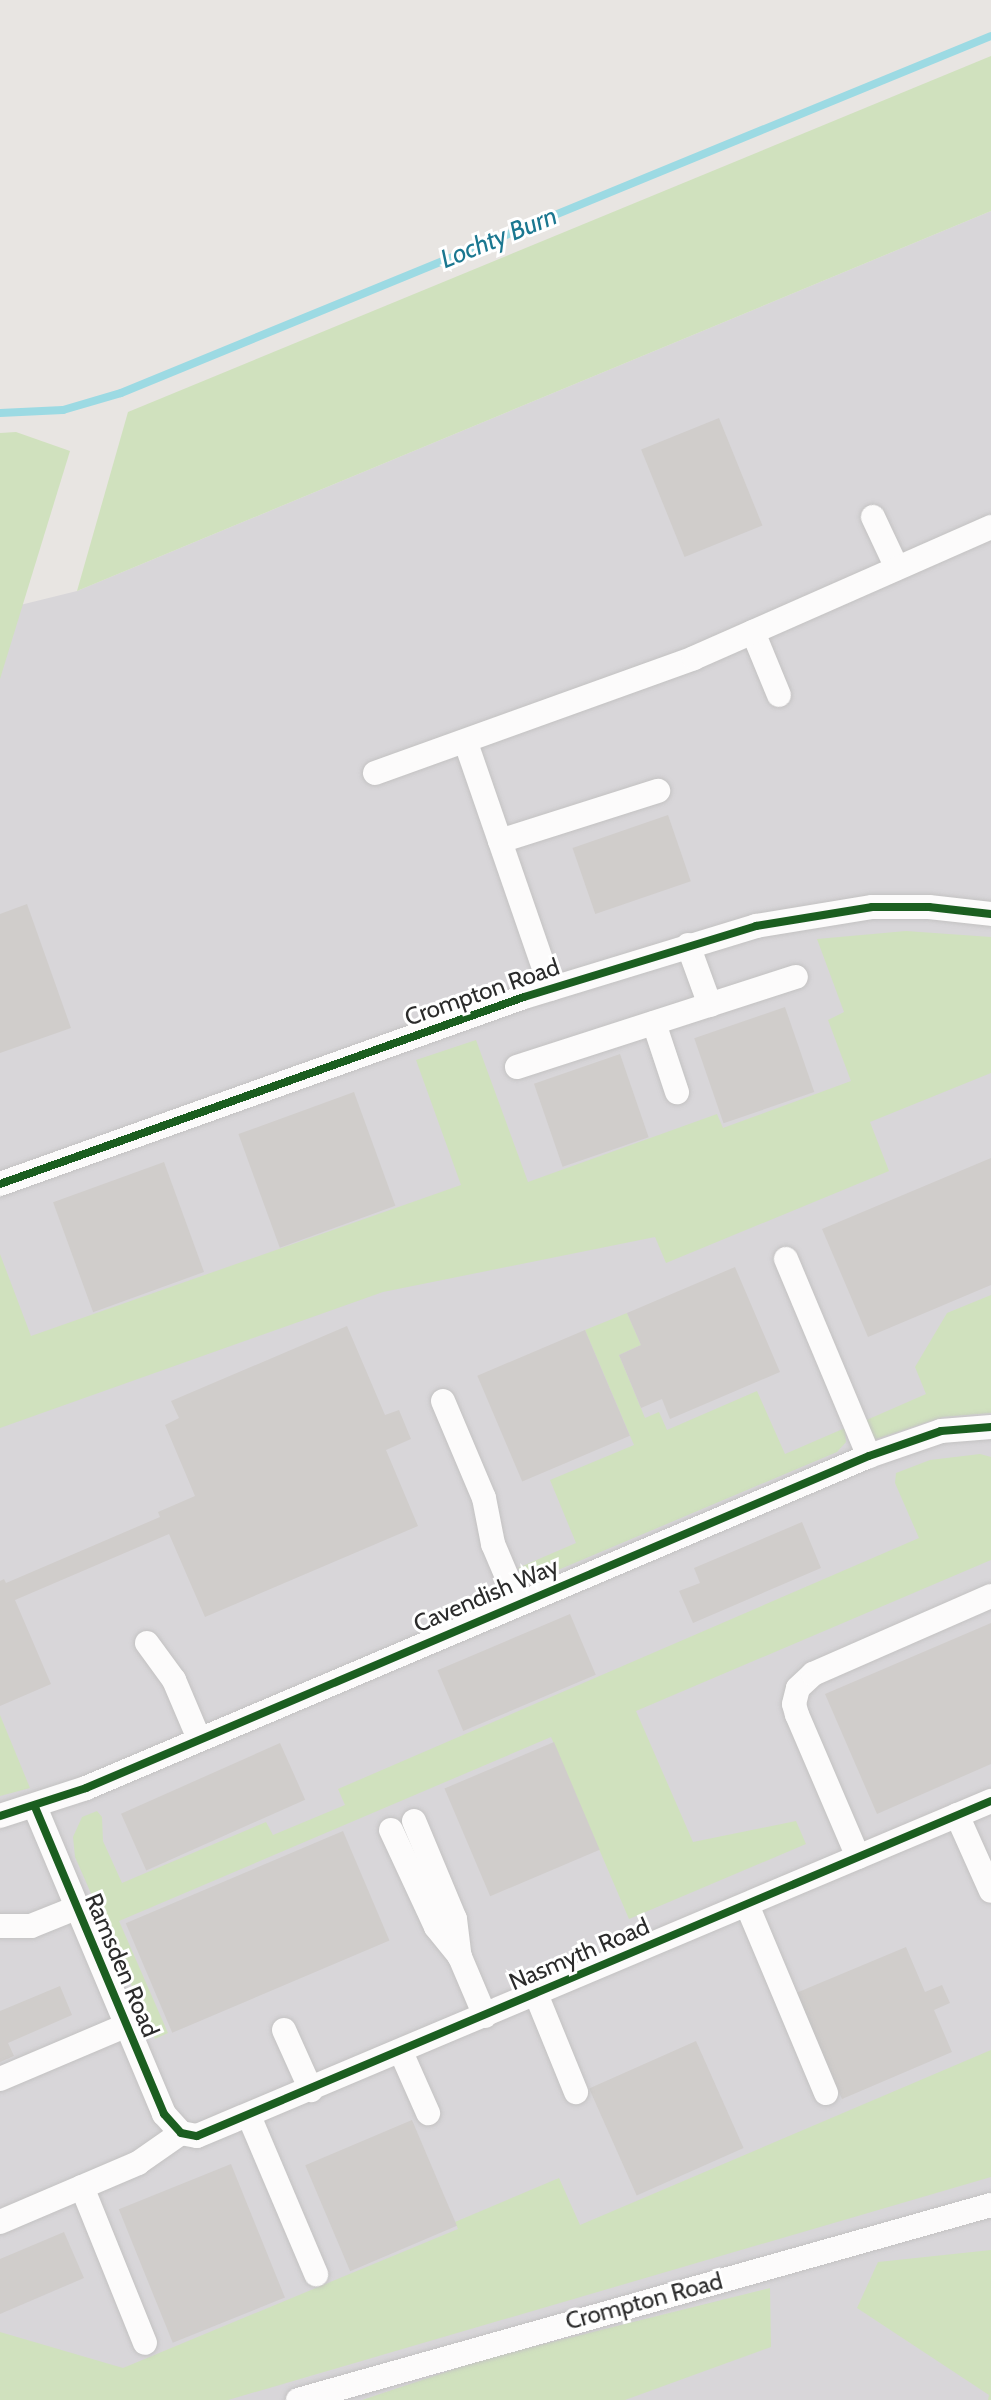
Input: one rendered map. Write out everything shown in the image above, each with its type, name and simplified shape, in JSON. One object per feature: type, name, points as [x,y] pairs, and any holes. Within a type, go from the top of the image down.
[{"type":"street","points":[[873,517],[897,568]]},
{"type":"street","points":[[375,773],[583,701],[753,632],[991,527]]},
{"type":"street","points":[[753,632],[779,695]]},
{"type":"street","points":[[466,743],[551,989]]},
{"type":"street","points":[[500,841],[658,791]]},
{"type":"street","name":"Crompton Road","points":[[0,1184],[551,989],[688,945],[771,923],[872,907],[929,907],[991,914]]},
{"type":"street","points":[[688,945],[710,1005]]},
{"type":"street","points":[[517,1067],[796,977]]},
{"type":"street","points":[[654,1023],[677,1092]]},
{"type":"street","points":[[786,1259],[869,1456]]},
{"type":"street","points":[[443,1401],[484,1498],[493,1544],[518,1603]]},
{"type":"street","name":"Cavendish Way","points":[[0,1816],[35,1807],[869,1456],[941,1431],[991,1427]]},
{"type":"street","points":[[858,1857],[797,1715],[794,1704],[798,1688],[813,1674],[991,1596]]},
{"type":"street","points":[[147,1643],[174,1680],[199,1739]]},
{"type":"street","name":"Nasmyth Road","points":[[0,2222],[138,2163],[181,2133],[203,2135],[991,1801]]},
{"type":"street","name":"Ramsden Road","points":[[35,1807],[166,2119],[181,2133]]},
{"type":"street","points":[[957,1815],[991,1891]]},
{"type":"street","points":[[402,1826],[436,1927],[460,1957],[485,2016]]},
{"type":"street","points":[[747,1905],[826,2093]]},
{"type":"street","points":[[0,1926],[31,1926],[76,1908]]},
{"type":"street","points":[[536,1994],[576,2092]]},
{"type":"street","points":[[0,2079],[125,2026]]},
{"type":"street","points":[[284,2030],[311,2090]]},
{"type":"street","points":[[401,2052],[428,2113]]},
{"type":"street","points":[[249,2116],[316,2274]]},
{"type":"street","points":[[82,2187],[145,2343]]},
{"type":"street","name":"Crompton Road","points":[[298,2400],[991,2205]]},
{"type":"shaded area","points":[[991,211],[991,2400],[0,2400],[0,610],[77,591]]},
{"type":"green space","points":[[991,56],[991,211],[77,591],[128,412]]},
{"type":"green space","points":[[16,432],[70,451],[0,679],[0,433]]},
{"type":"green space","points":[[906,931],[991,937],[991,1073],[870,1122],[889,1171],[666,1263],[655,1237],[383,1292],[0,1428],[0,1254],[31,1336],[461,1185],[416,1060],[476,1040],[528,1182],[717,1114],[723,1128],[851,1081],[828,1020],[844,1012],[817,939]]},
{"type":"green space","points":[[991,1295],[991,1413],[943,1417],[873,1440],[862,1422],[926,1394],[915,1367],[947,1313]]},
{"type":"green space","points":[[627,1313],[641,1345],[619,1355],[645,1418],[659,1412],[667,1430],[757,1391],[785,1454],[845,1428],[846,1442],[837,1452],[539,1578],[528,1579],[518,1568],[576,1543],[550,1480],[634,1445],[585,1330]]},
{"type":"green space","points":[[980,1454],[991,1457],[991,1560],[636,1711],[693,1842],[796,1821],[806,1844],[629,1919],[551,1737],[119,1921],[168,2033],[155,2039],[75,1857],[73,1837],[82,1817],[97,1811],[102,1817],[103,1841],[122,1883],[266,1822],[273,1835],[345,1805],[338,1789],[919,1538],[895,1483],[896,1473],[930,1460]]},
{"type":"green space","points":[[0,1715],[30,1788],[0,1796]]},
{"type":"green space","points":[[991,2050],[991,2177],[228,2400],[0,2400],[0,2332],[123,2368],[458,2229],[455,2222],[559,2178],[580,2225]]},
{"type":"green space","points":[[991,2250],[991,2400],[988,2400],[989,2395],[857,2308],[878,2262]]},
{"type":"green space","points":[[770,2288],[771,2347],[625,2400],[362,2400],[488,2358]]},
{"type":"building","points":[[719,418],[762,526],[685,557],[641,449]]},
{"type":"building","points":[[668,815],[691,881],[595,914],[573,848]]},
{"type":"building","points":[[27,904],[71,1028],[0,1053],[0,914]]},
{"type":"building","points":[[785,1007],[814,1092],[724,1123],[694,1038]]},
{"type":"building","points":[[620,1054],[649,1137],[563,1167],[534,1084]]},
{"type":"building","points":[[354,1092],[395,1206],[280,1248],[238,1134]]},
{"type":"building","points":[[991,1158],[991,1285],[868,1337],[822,1229]]},
{"type":"building","points":[[164,1162],[204,1272],[93,1312],[53,1202]]},
{"type":"building","points":[[735,1267],[780,1372],[670,1419],[662,1399],[641,1408],[619,1355],[641,1345],[627,1313]]},
{"type":"building","points":[[347,1326],[385,1415],[399,1410],[411,1439],[386,1450],[418,1526],[205,1617],[169,1534],[15,1600],[51,1684],[0,1706],[0,1581],[4,1579],[6,1583],[160,1517],[158,1512],[195,1496],[165,1425],[179,1418],[171,1401]]},
{"type":"building","points":[[585,1330],[630,1436],[522,1482],[477,1376]]},
{"type":"building","points":[[802,1522],[821,1568],[693,1623],[679,1591],[700,1583],[694,1568]]},
{"type":"building","points":[[570,1614],[596,1675],[463,1731],[437,1670]]},
{"type":"building","points":[[991,1623],[991,1764],[877,1814],[825,1694]]},
{"type":"building","points":[[554,1742],[600,1850],[490,1896],[444,1788]]},
{"type":"building","points":[[280,1743],[305,1800],[146,1870],[121,1814]]},
{"type":"building","points":[[343,1831],[389,1941],[172,2033],[126,1923]]},
{"type":"building","points":[[906,1947],[925,1992],[942,1985],[950,2003],[934,2010],[952,2052],[842,2099],[796,1993]]},
{"type":"building","points":[[60,1986],[72,2015],[8,2043],[14,2056],[0,2062],[0,2011]]},
{"type":"building","points":[[696,2041],[744,2148],[637,2195],[589,2089]]},
{"type":"building","points":[[412,2120],[457,2226],[350,2271],[305,2165]]},
{"type":"building","points":[[231,2164],[285,2298],[173,2343],[119,2209]]},
{"type":"building","points":[[64,2232],[84,2278],[0,2314],[0,2259]]},
{"type":"waterway","name":"Lochty Burn","points":[[0,413],[63,410],[121,393],[991,36]]},
{"type":"cycle path","points":[[0,1184],[524,997],[756,926],[872,907],[929,907],[991,914]]},
{"type":"cycle path","points":[[0,1816],[86,1788],[869,1456],[941,1431],[991,1427]]},
{"type":"cycle path","points":[[35,1807],[164,2114],[181,2133],[197,2136],[991,1801]]}]
